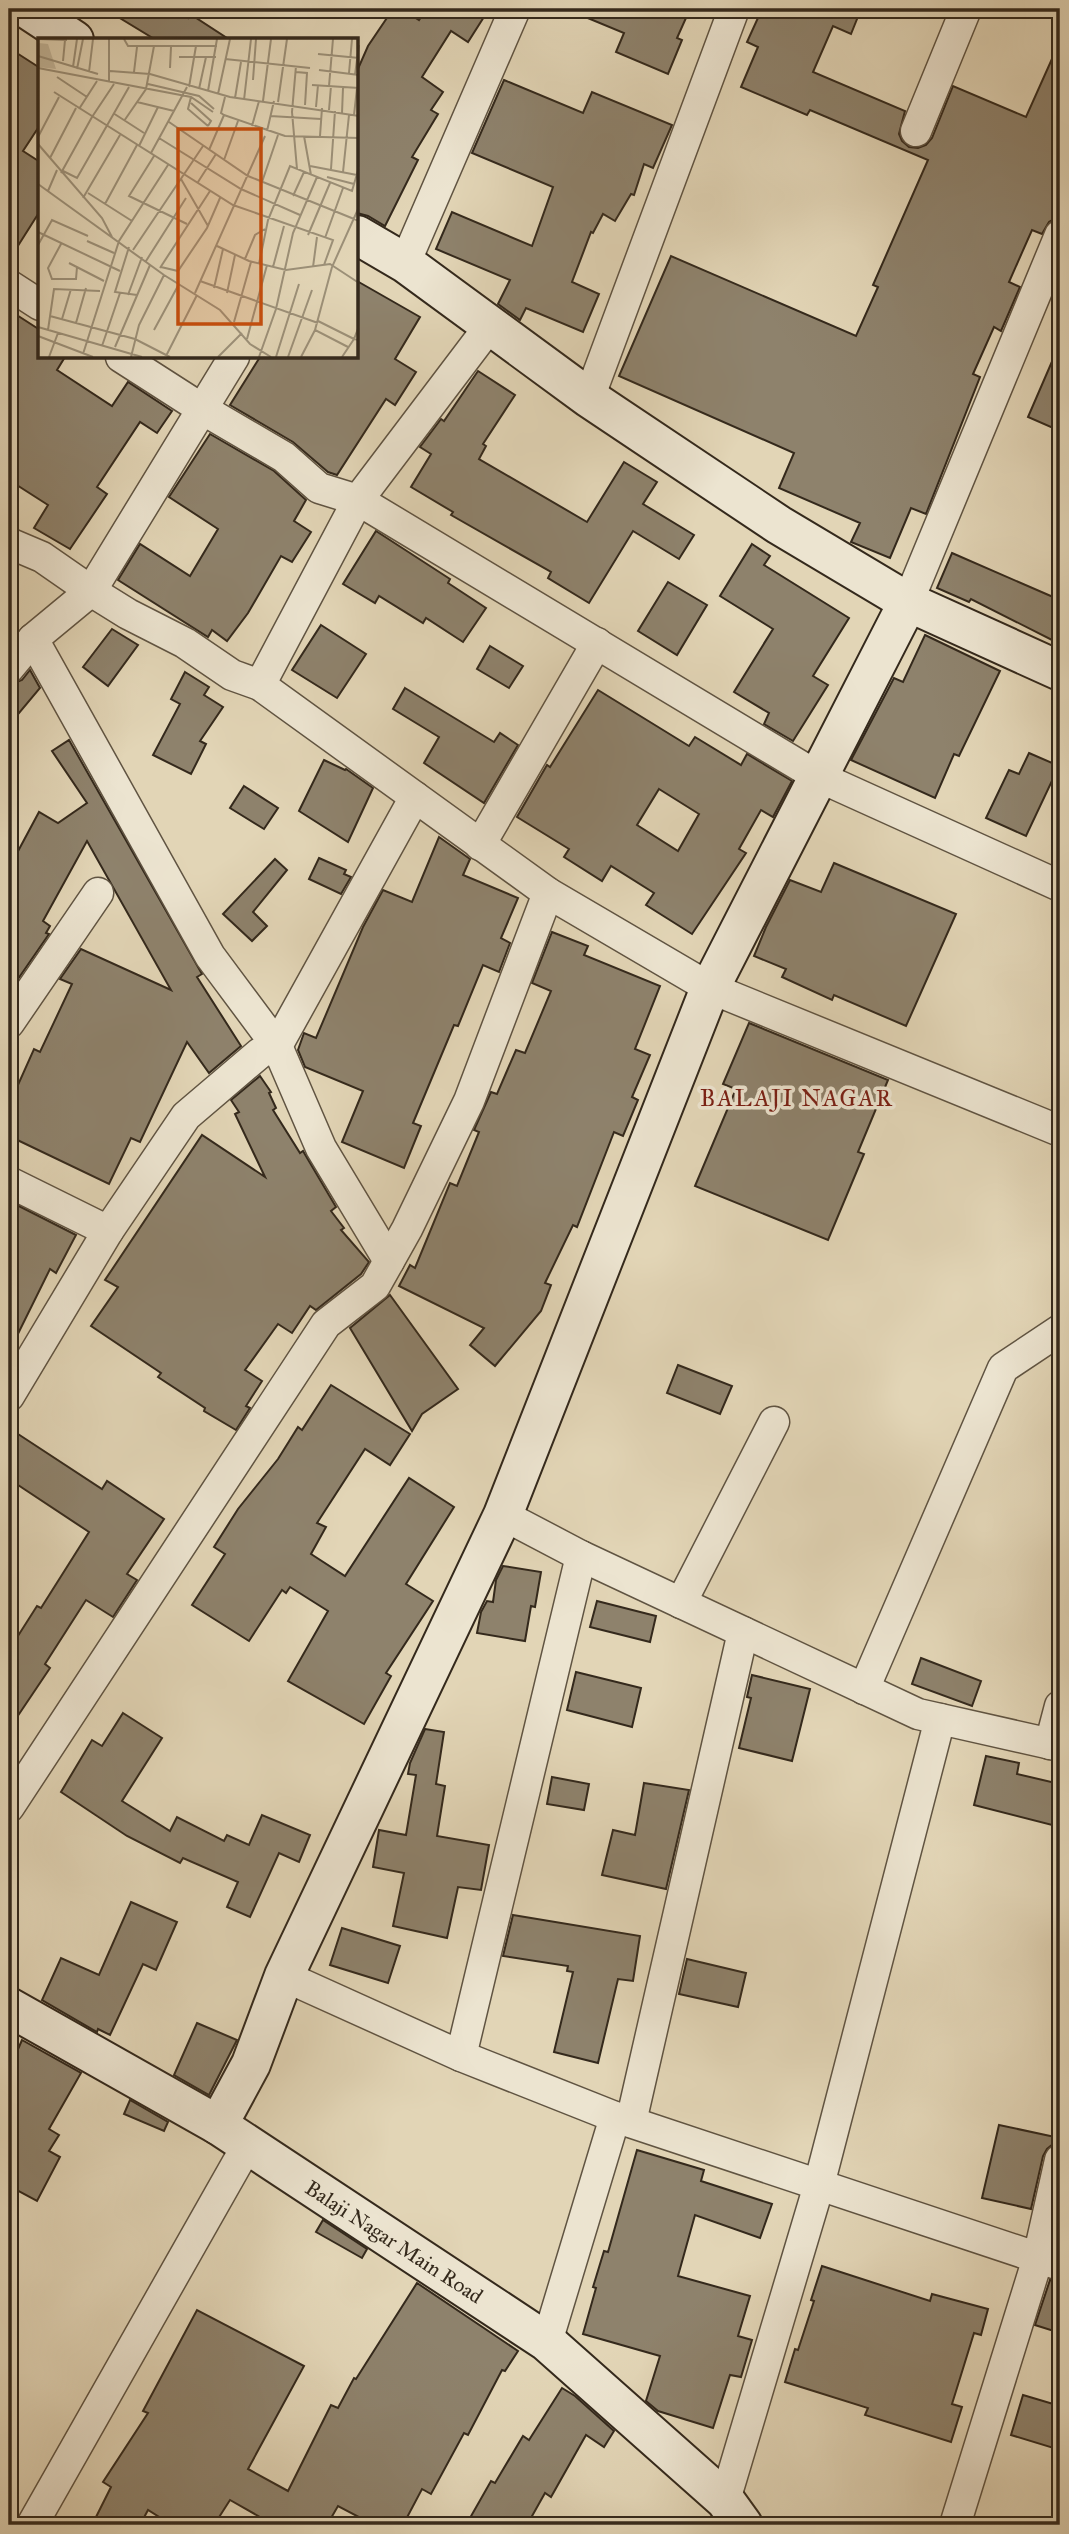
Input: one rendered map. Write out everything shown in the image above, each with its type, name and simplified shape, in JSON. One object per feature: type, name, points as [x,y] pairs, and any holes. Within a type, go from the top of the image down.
[{"type":"street","points":[[27,9],[71,38]]},
{"type":"street","points":[[405,263],[515,9]]},
{"type":"street","points":[[589,398],[734,9]]},
{"type":"street","points":[[916,131],[966,9]]},
{"type":"street","points":[[359,235],[405,263],[589,398],[779,525],[908,602],[1060,671]]},
{"type":"street","points":[[32,2525],[233,2136],[251,2064],[284,1976],[503,1515],[710,988],[908,602],[1060,235]]},
{"type":"street","points":[[9,285],[38,304]]},
{"type":"street","points":[[260,685],[358,500],[489,327]]},
{"type":"street","points":[[124,359],[284,457],[318,488],[358,500],[817,776],[1060,886]]},
{"type":"street","points":[[9,668],[33,639],[91,591],[233,359]]},
{"type":"street","points":[[9,543],[42,557],[128,614],[185,643],[232,675],[260,685],[548,893],[710,988],[1060,1131]]},
{"type":"street","points":[[33,639],[210,956],[277,1046],[321,1148],[389,1261]]},
{"type":"street","points":[[481,845],[597,643]]},
{"type":"street","points":[[9,1396],[108,1231],[186,1116],[260,1053],[277,1046],[415,797]]},
{"type":"street","points":[[9,1023],[98,893]]},
{"type":"street","points":[[9,1807],[326,1324],[375,1286],[469,1101],[548,893]]},
{"type":"street","points":[[9,1182],[108,1231]]},
{"type":"street","points":[[864,1689],[1003,1368],[1060,1330]]},
{"type":"street","points":[[681,1603],[774,1422]]},
{"type":"street","points":[[503,1515],[581,1556],[918,1714],[1055,1745],[1060,1706]]},
{"type":"street","points":[[461,2056],[581,1556]]},
{"type":"street","points":[[547,2342],[623,2120],[743,1632]]},
{"type":"street","points":[[734,2513],[940,1719]]},
{"type":"street","points":[[284,1976],[461,2056],[623,2120],[1049,2262]]},
{"type":"street","name":"Balaji Nagar Main Road","points":[[9,2007],[233,2136],[547,2342],[734,2513]]},
{"type":"street","points":[[955,2525],[1049,2262],[1060,2160]]},
{"type":"building","points":[[105,9],[174,9],[188,18],[190,14],[227,38],[153,38]]},
{"type":"building","points":[[393,9],[402,9],[419,20],[423,14],[414,9],[489,9],[468,42],[451,31],[422,77],[443,92],[431,110],[438,114],[412,157],[418,160],[385,226],[359,214],[359,66],[368,46]]},
{"type":"building","points":[[566,9],[690,9],[677,38],[682,40],[668,74],[616,52],[624,33]]},
{"type":"building","points":[[762,9],[861,9],[851,34],[833,26],[813,72],[905,111],[899,134],[909,147],[918,148],[926,145],[932,138],[953,86],[1026,117],[1060,41],[1060,205],[1054,219],[1042,234],[1032,230],[1009,282],[1020,287],[1001,331],[994,327],[973,374],[980,377],[926,514],[911,508],[890,558],[851,542],[860,523],[779,488],[794,453],[619,376],[671,256],[856,336],[878,287],[873,285],[928,160],[810,110],[807,115],[741,87],[758,47],[747,42]]},
{"type":"building","points":[[9,48],[38,67],[38,128],[23,151],[38,161],[38,214],[9,260]]},
{"type":"building","points":[[504,80],[583,113],[592,92],[672,125],[653,168],[644,164],[634,195],[631,194],[615,221],[603,214],[593,233],[591,232],[572,282],[599,294],[583,332],[526,308],[520,320],[498,304],[510,280],[436,249],[452,212],[532,246],[553,187],[472,153]]},
{"type":"building","points":[[359,282],[420,317],[395,359],[416,372],[395,405],[386,399],[337,475],[328,472],[293,442],[230,405],[259,359],[359,359]]},
{"type":"building","points":[[9,310],[38,329],[38,359],[64,359],[57,370],[112,406],[128,382],[172,411],[157,433],[140,422],[97,487],[107,494],[70,549],[34,528],[48,505],[9,480]]},
{"type":"building","points":[[1060,343],[1060,431],[1028,417]]},
{"type":"building","points":[[478,371],[515,395],[483,444],[486,446],[479,459],[587,522],[624,462],[657,482],[643,504],[694,535],[679,559],[633,531],[589,603],[548,578],[551,572],[451,515],[453,512],[411,487],[431,454],[420,447],[441,419],[444,421]]},
{"type":"building","points":[[210,434],[274,471],[306,500],[294,521],[311,532],[292,562],[281,556],[248,613],[227,641],[212,630],[208,637],[118,580],[140,544],[190,576],[218,529],[169,497]]},
{"type":"building","points":[[376,531],[450,579],[448,583],[486,608],[463,642],[426,618],[423,623],[379,596],[375,603],[343,584]]},
{"type":"building","points":[[752,544],[770,556],[764,565],[849,618],[813,676],[828,685],[793,741],[764,724],[769,713],[734,692],[773,629],[720,596]]},
{"type":"building","points":[[952,553],[1060,600],[1060,644],[971,599],[969,602],[937,588]]},
{"type":"building","points":[[668,582],[707,605],[677,655],[638,631]]},
{"type":"building","points":[[321,625],[366,654],[337,698],[292,670]]},
{"type":"building","points":[[112,629],[138,645],[108,686],[83,667]]},
{"type":"building","points":[[925,635],[1000,671],[959,756],[954,754],[935,798],[851,760],[894,678],[903,682]]},
{"type":"building","points":[[490,646],[523,666],[509,688],[477,669]]},
{"type":"building","points":[[30,670],[40,688],[9,725],[9,685],[22,680]]},
{"type":"building","points":[[185,672],[209,687],[204,695],[223,707],[200,741],[206,744],[191,774],[153,755],[180,704],[171,699]]},
{"type":"building","points":[[405,688],[494,742],[500,733],[518,745],[484,803],[424,763],[439,737],[393,709]]},
{"type":"building","points":[[598,690],[689,746],[695,737],[741,765],[747,754],[792,781],[773,817],[761,810],[739,849],[746,853],[692,934],[646,905],[654,893],[611,866],[602,881],[564,857],[569,849],[517,817],[547,765],[550,767]],"holes":[[[659,789],[699,814],[678,851],[637,825]]]},
{"type":"building","points":[[69,740],[202,974],[197,977],[241,1046],[209,1073],[187,1042],[140,1142],[131,1138],[109,1184],[9,1136],[9,1105],[34,1049],[40,1052],[72,984],[60,979],[81,949],[171,990],[87,841],[43,921],[50,926],[46,933],[49,934],[9,992],[9,868],[39,812],[58,823],[87,803],[52,751]]},
{"type":"building","points":[[1029,753],[1059,766],[1026,836],[986,818],[1009,770],[1019,774]]},
{"type":"building","points":[[324,760],[346,769],[373,788],[348,842],[299,811]]},
{"type":"building","points":[[244,786],[278,808],[264,829],[230,808]]},
{"type":"building","points":[[439,837],[470,859],[463,875],[518,898],[501,938],[510,943],[499,972],[483,965],[458,1026],[454,1025],[413,1123],[421,1126],[404,1168],[342,1142],[363,1091],[305,1067],[298,1050],[304,1033],[316,1038],[363,927],[383,890],[412,902]]},
{"type":"building","points":[[319,858],[346,870],[344,874],[351,877],[341,894],[309,879]]},
{"type":"building","points":[[275,859],[287,870],[253,912],[267,926],[252,941],[223,914]]},
{"type":"building","points":[[834,863],[956,914],[906,1026],[834,995],[832,1000],[782,977],[786,969],[754,956],[790,880],[821,892]]},
{"type":"building","points":[[552,932],[588,946],[584,955],[660,986],[635,1049],[650,1055],[632,1097],[638,1100],[623,1136],[614,1132],[577,1227],[573,1225],[545,1283],[551,1285],[541,1311],[495,1366],[470,1345],[484,1328],[399,1286],[410,1265],[415,1268],[450,1183],[457,1186],[479,1132],[474,1130],[491,1092],[497,1094],[516,1050],[525,1053],[551,991],[532,983]]},
{"type":"building","points":[[749,1023],[888,1080],[858,1152],[864,1154],[828,1240],[695,1186],[736,1089],[723,1084]]},
{"type":"building","points":[[260,1076],[271,1092],[269,1093],[276,1108],[273,1110],[300,1153],[303,1151],[336,1207],[331,1211],[344,1228],[341,1230],[369,1262],[361,1274],[316,1310],[310,1306],[292,1333],[278,1324],[245,1370],[262,1381],[246,1406],[250,1408],[236,1430],[204,1411],[205,1408],[158,1377],[161,1373],[91,1326],[118,1287],[105,1280],[202,1135],[265,1177],[235,1114],[239,1112],[231,1100]]},
{"type":"building","points":[[9,1201],[76,1235],[56,1273],[50,1269],[9,1352]]},
{"type":"building","points":[[390,1295],[458,1389],[422,1414],[412,1431],[350,1328]]},
{"type":"building","points":[[678,1365],[732,1386],[720,1414],[667,1393]]},
{"type":"building","points":[[331,1385],[410,1434],[390,1465],[365,1449],[317,1523],[326,1527],[311,1554],[345,1576],[409,1478],[454,1507],[406,1584],[433,1601],[386,1673],[391,1676],[364,1724],[288,1681],[328,1611],[290,1587],[286,1593],[282,1590],[249,1641],[192,1605],[225,1554],[214,1547],[238,1509],[278,1459],[298,1427],[302,1430]]},
{"type":"building","points":[[18,1434],[102,1489],[107,1481],[164,1519],[127,1574],[137,1580],[113,1617],[86,1600],[45,1664],[50,1668],[9,1729],[9,1650],[37,1606],[41,1608],[89,1532],[9,1479],[9,1449]]},
{"type":"building","points":[[503,1566],[541,1572],[525,1641],[477,1633],[481,1612],[487,1601],[493,1602],[496,1580]]},
{"type":"building","points":[[597,1601],[656,1616],[650,1642],[590,1627]]},
{"type":"building","points":[[921,1658],[981,1681],[972,1706],[912,1684]]},
{"type":"building","points":[[576,1672],[641,1688],[632,1727],[567,1710]]},
{"type":"building","points":[[752,1675],[810,1689],[792,1761],[739,1748],[751,1698],[747,1697]]},
{"type":"building","points":[[123,1713],[162,1738],[122,1801],[170,1831],[177,1817],[224,1841],[227,1835],[249,1845],[262,1815],[310,1835],[299,1862],[279,1853],[250,1917],[227,1907],[238,1882],[183,1858],[180,1863],[127,1836],[61,1792],[92,1740],[102,1746]]},
{"type":"building","points":[[425,1729],[444,1732],[436,1784],[445,1786],[437,1836],[489,1845],[481,1890],[458,1887],[447,1938],[393,1926],[404,1873],[373,1867],[379,1830],[406,1835],[416,1775],[408,1774]]},
{"type":"building","points":[[986,1756],[1019,1763],[1017,1774],[1060,1784],[1060,1827],[974,1805]]},
{"type":"building","points":[[552,1777],[589,1784],[584,1810],[547,1804]]},
{"type":"building","points":[[644,1783],[689,1790],[666,1889],[602,1875],[613,1830],[635,1835]]},
{"type":"building","points":[[131,1902],[177,1922],[156,1970],[143,1964],[110,2035],[98,2029],[97,2032],[42,2000],[61,1958],[99,1975]]},
{"type":"building","points":[[513,1915],[640,1936],[633,1981],[618,1979],[598,2063],[554,2052],[573,1972],[567,1971],[568,1966],[503,1956]]},
{"type":"building","points":[[342,1928],[400,1946],[388,1983],[330,1965]]},
{"type":"building","points":[[687,1959],[746,1973],[738,2007],[679,1994]]},
{"type":"building","points":[[197,2023],[237,2040],[209,2095],[174,2075]]},
{"type":"building","points":[[22,2040],[81,2073],[49,2129],[59,2135],[49,2151],[60,2157],[37,2201],[9,2186],[9,2070]]},
{"type":"building","points":[[130,2100],[168,2122],[164,2131],[124,2114]]},
{"type":"building","points":[[999,2125],[1055,2137],[1043,2156],[1031,2209],[982,2198]]},
{"type":"building","points":[[637,2150],[704,2170],[701,2181],[772,2204],[760,2238],[695,2215],[678,2276],[750,2296],[738,2336],[752,2340],[741,2377],[730,2375],[713,2428],[658,2411],[646,2401],[660,2356],[583,2334],[596,2288],[593,2287],[604,2251],[608,2252]]},
{"type":"building","points":[[323,2220],[367,2249],[362,2258],[316,2232]]},
{"type":"building","points":[[822,2266],[930,2301],[932,2294],[988,2309],[981,2335],[974,2333],[952,2404],[962,2407],[951,2442],[865,2415],[868,2408],[785,2382],[814,2301],[811,2300]]},
{"type":"building","points":[[1050,2280],[1060,2282],[1060,2333],[1035,2325]]},
{"type":"building","points":[[417,2283],[518,2351],[505,2371],[502,2370],[468,2435],[464,2433],[431,2494],[422,2489],[403,2525],[374,2525],[338,2506],[327,2525],[274,2525],[230,2500],[214,2525],[172,2525],[148,2510],[140,2525],[92,2525],[111,2487],[103,2482],[148,2413],[143,2411],[197,2310],[304,2366],[248,2469],[288,2491],[331,2405],[338,2408],[354,2378],[356,2379]]},
{"type":"building","points":[[562,2388],[575,2396],[614,2431],[604,2447],[586,2435],[551,2497],[545,2493],[527,2525],[466,2525],[491,2481],[495,2483],[523,2436],[529,2440]]},
{"type":"building","points":[[1023,2395],[1060,2406],[1060,2450],[1011,2435]]},
{"type":"district","name":"BALAJI NAGAR","points":[[797,1098]]}]
